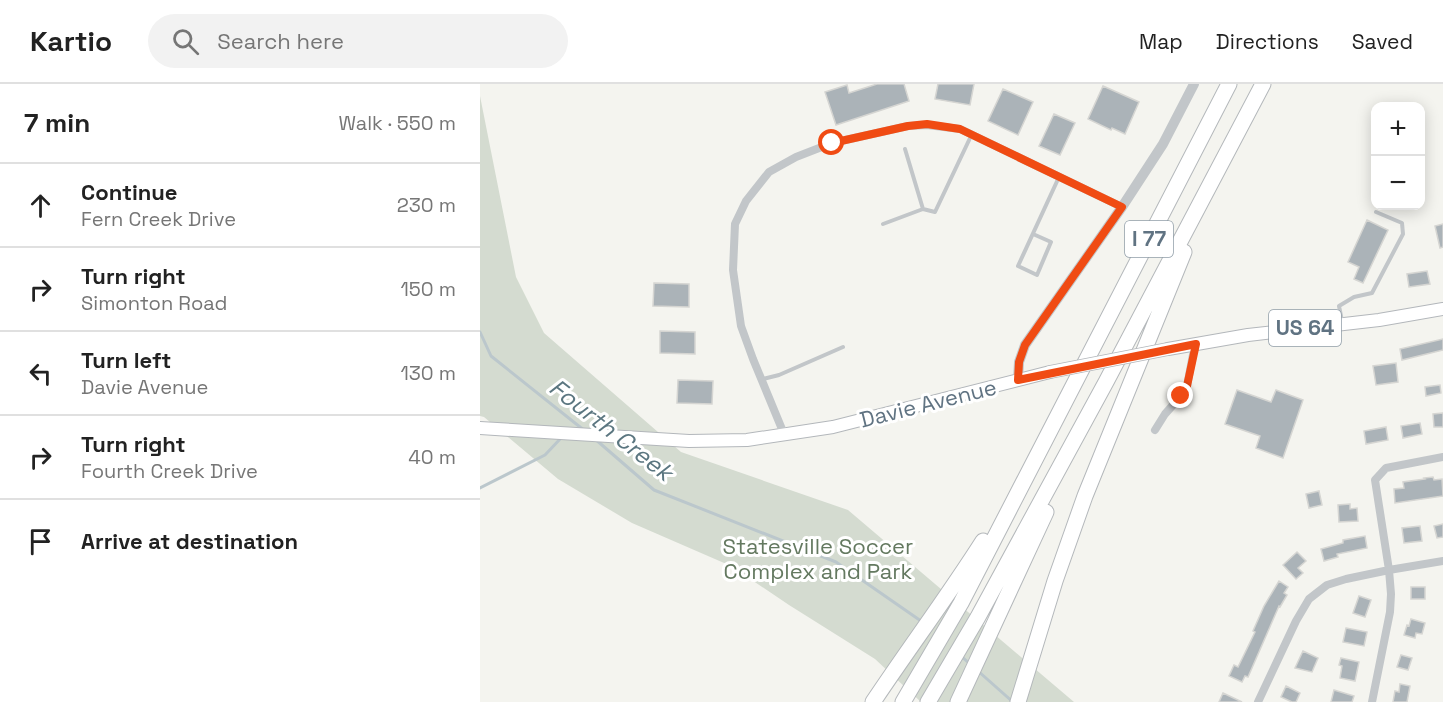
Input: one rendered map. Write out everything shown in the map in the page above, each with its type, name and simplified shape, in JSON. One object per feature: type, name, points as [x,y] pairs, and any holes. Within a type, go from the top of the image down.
[{"type":"highway","name":"I 77","points":[[903,702],[961,603],[1229,84]]},
{"type":"highway","name":"I 77","points":[[927,702],[978,617],[1106,382],[1263,84]]},
{"type":"highway","points":[[1018,702],[1085,496],[1213,179]]},
{"type":"highway","points":[[958,702],[1106,382]]},
{"type":"highway","points":[[873,702],[952,590],[1031,466]]},
{"type":"main road","name":"Davie Avenue","points":[[480,428],[689,441],[747,440],[832,427],[1050,372],[1196,344],[1248,335],[1379,320],[1443,309]]},
{"type":"street","points":[[1018,380],[1019,362],[1025,345],[1122,207],[1163,144],[1194,84]]},
{"type":"street","points":[[783,434],[741,326],[733,270],[735,224],[746,201],[769,172],[796,157],[832,143],[927,124],[960,129],[1122,207]]},
{"type":"street","points":[[1155,430],[1187,386],[1196,344]]},
{"type":"street","points":[[1372,702],[1390,612],[1391,594],[1375,480],[1386,468],[1443,458]]},
{"type":"street","points":[[1258,702],[1296,621],[1309,599],[1327,585],[1389,570],[1443,561]]},
{"type":"lane","points":[[883,224],[922,209],[935,212],[972,135]]},
{"type":"lane","points":[[905,149],[922,209]]},
{"type":"lane","points":[[1033,234],[1051,242],[1037,275],[1018,266],[1059,177]]},
{"type":"lane","points":[[1342,324],[1339,306],[1354,297],[1372,293],[1403,234],[1402,223],[1376,212]]},
{"type":"lane","points":[[762,380],[843,347]]},
{"type":"green space","name":"Statesville Soccer Complex and Park","points":[[480,96],[516,277],[544,333],[681,452],[848,510],[1074,702],[921,702],[875,659],[731,566],[632,523],[558,479],[480,416]]},
{"type":"building","points":[[877,84],[904,84],[909,101],[836,125],[825,92],[847,85],[849,93]]},
{"type":"building","points":[[938,84],[974,84],[970,105],[935,99]]},
{"type":"building","points":[[1103,86],[1139,102],[1125,134],[1088,119]]},
{"type":"building","points":[[1003,89],[1033,102],[1018,135],[988,121]]},
{"type":"building","points":[[1054,114],[1075,123],[1060,155],[1039,146]]},
{"type":"building","points":[[1367,220],[1388,230],[1363,283],[1354,279],[1359,267],[1348,262]]},
{"type":"building","points":[[1443,224],[1443,247],[1440,248],[1435,226]]},
{"type":"building","points":[[1427,271],[1430,284],[1409,287],[1407,274]]},
{"type":"building","points":[[654,283],[689,284],[689,307],[653,306]]},
{"type":"building","points":[[660,331],[695,332],[695,354],[660,353]]},
{"type":"building","points":[[1443,339],[1443,350],[1402,360],[1400,349]]},
{"type":"building","points":[[1396,363],[1398,382],[1376,385],[1373,366]]},
{"type":"building","points":[[678,380],[713,381],[712,404],[677,403]]},
{"type":"building","points":[[1440,385],[1441,393],[1426,396],[1425,387]]},
{"type":"building","points":[[1237,390],[1271,402],[1276,390],[1303,400],[1283,458],[1256,448],[1260,436],[1225,424]]},
{"type":"building","points":[[1443,413],[1443,427],[1434,427],[1433,414]]},
{"type":"building","points":[[1420,423],[1422,434],[1403,438],[1401,426]]},
{"type":"building","points":[[1386,427],[1388,440],[1366,444],[1364,431]]},
{"type":"building","points":[[1433,477],[1434,480],[1442,479],[1443,496],[1395,503],[1394,489],[1404,488],[1403,482]]},
{"type":"building","points":[[1319,491],[1322,505],[1309,508],[1306,494]]},
{"type":"building","points":[[1350,504],[1350,509],[1357,508],[1358,521],[1339,522],[1338,505]]},
{"type":"building","points":[[1443,524],[1443,537],[1437,538],[1434,526]]},
{"type":"building","points":[[1420,526],[1422,541],[1404,543],[1402,528]]},
{"type":"building","points":[[1365,536],[1367,548],[1337,554],[1338,557],[1324,561],[1321,549],[1343,543],[1343,540]]},
{"type":"building","points":[[1297,552],[1306,561],[1298,568],[1303,573],[1296,579],[1283,565]]},
{"type":"building","points":[[1279,581],[1288,587],[1284,593],[1287,595],[1279,606],[1248,677],[1245,676],[1242,682],[1229,676],[1234,665],[1238,667],[1255,632],[1253,631],[1264,606]]},
{"type":"building","points":[[1411,587],[1425,587],[1425,599],[1411,599]]},
{"type":"building","points":[[1359,596],[1371,600],[1365,617],[1353,613]]},
{"type":"building","points":[[1411,619],[1425,623],[1422,634],[1416,633],[1415,638],[1404,635]]},
{"type":"building","points":[[1346,628],[1367,632],[1364,646],[1343,642]]},
{"type":"building","points":[[1303,651],[1318,658],[1312,672],[1295,668]]},
{"type":"building","points":[[1401,655],[1412,658],[1408,670],[1397,667]]},
{"type":"building","points":[[1341,658],[1359,662],[1355,681],[1340,678]]},
{"type":"building","points":[[1400,684],[1410,686],[1407,702],[1393,702],[1395,691],[1399,692]]},
{"type":"building","points":[[1286,686],[1300,693],[1296,702],[1281,697]]},
{"type":"building","points":[[1334,690],[1354,696],[1352,702],[1331,702]]},
{"type":"building","points":[[1223,693],[1242,702],[1219,702]]},
{"type":"waterway","name":"Fourth Creek","points":[[480,332],[491,356],[585,431]]},
{"type":"waterway","points":[[480,488],[545,455],[562,437]]},
{"type":"waterway","name":"Fourth Creek","points":[[595,439],[654,490],[836,562],[921,621]]},
{"type":"waterway","name":"Fourth Creek","points":[[960,655],[971,665]]},
{"type":"waterway","name":"Fourth Creek","points":[[978,671],[1013,702]]},
{"type":"route","points":[[832,143],[908,126],[927,124],[960,129],[1122,207],[1025,345],[1019,362],[1018,380],[1196,344],[1187,386],[1181,396]]}]
